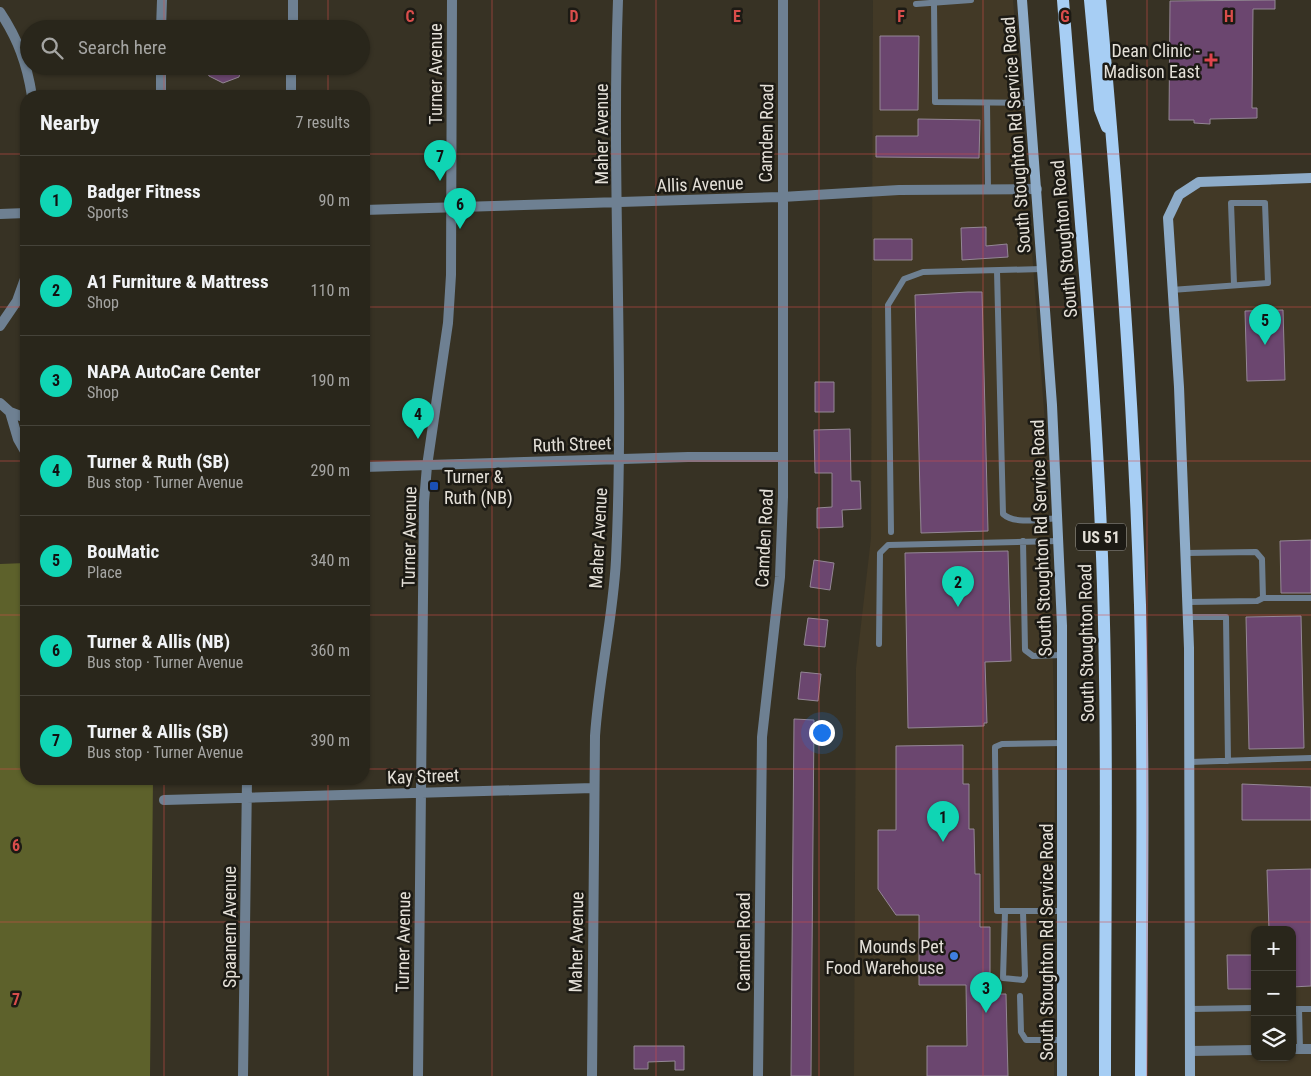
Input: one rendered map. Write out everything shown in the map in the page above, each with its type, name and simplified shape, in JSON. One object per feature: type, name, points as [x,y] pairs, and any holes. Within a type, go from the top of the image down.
[{"type":"main road","name":"South Stoughton Road","points":[[1063,0],[1094,395],[1100,509],[1105,684],[1104,1076]]},
{"type":"main road","points":[[1090,0],[1100,109],[1113,143]]},
{"type":"main road","name":"US 51","points":[[1100,0],[1113,143],[1129,372],[1140,606],[1141,1076]]},
{"type":"street","points":[[162,0],[162,20]]},
{"type":"street","points":[[293,0],[293,20]]},
{"type":"street","name":"Turner Avenue","points":[[418,1076],[424,540],[427,466],[448,323],[451,275],[452,0]]},
{"type":"street","name":"Maher Avenue","points":[[592,1076],[593,788],[598,693],[616,561],[618,459],[618,0]]},
{"type":"street","name":"Camden Road","points":[[758,1076],[762,747],[780,578],[784,0]]},
{"type":"street","name":"South Stoughton Rd Service Road","points":[[1022,0],[1037,189],[1058,518],[1063,743],[1062,1076]]},
{"type":"street","points":[[0,12],[20,47]]},
{"type":"street","points":[[29,75],[31,90]]},
{"type":"street","points":[[161,75],[161,90]]},
{"type":"street","points":[[291,90],[292,75]]},
{"type":"street","points":[[1190,1076],[1188,602],[1179,387],[1167,231],[1169,212],[1187,188],[1208,180],[1311,178]]},
{"type":"street","name":"Allis Avenue","points":[[370,210],[782,197],[899,190],[1037,189]]},
{"type":"street","points":[[0,214],[20,213]]},
{"type":"street","points":[[0,326],[17,301],[20,293]]},
{"type":"street","points":[[0,403],[10,412],[20,416]]},
{"type":"street","points":[[10,412],[20,443]]},
{"type":"street","name":"Ruth Street","points":[[370,467],[618,459],[782,457]]},
{"type":"street","name":"Spaanem Avenue","points":[[243,1076],[247,785]]},
{"type":"street","name":"Kay Street","points":[[164,800],[246,796],[593,788]]},
{"type":"street","points":[[1296,1049],[1311,1049]]},
{"type":"street","points":[[1190,1051],[1251,1050]]},
{"type":"lane","points":[[916,4],[971,0]]},
{"type":"lane","points":[[934,3],[935,102],[1031,103]]},
{"type":"lane","points":[[988,103],[988,190]]},
{"type":"lane","points":[[1171,290],[1268,283],[1265,203],[1231,203],[1234,284]]},
{"type":"lane","points":[[891,532],[888,305],[904,279],[923,272],[1042,270]]},
{"type":"lane","points":[[997,271],[1003,514],[1008,518],[1017,520],[1058,518]]},
{"type":"lane","points":[[879,644],[880,553],[888,545],[1058,540]]},
{"type":"lane","points":[[1023,541],[1025,650],[1033,656],[1062,655]]},
{"type":"lane","points":[[1186,553],[1256,552],[1262,559],[1263,598]]},
{"type":"lane","points":[[1188,602],[1257,600],[1263,598],[1311,598]]},
{"type":"lane","points":[[1188,617],[1226,617],[1228,761]]},
{"type":"lane","points":[[1063,743],[1002,744],[995,747],[997,911],[1063,911]]},
{"type":"lane","points":[[1190,762],[1311,758]]},
{"type":"lane","points":[[1005,912],[1003,978],[1022,980],[1025,976],[1022,912]]},
{"type":"lane","points":[[1020,996],[1021,1032],[1026,1040],[1062,1040]]},
{"type":"lane","points":[[1190,1008],[1251,1008]]},
{"type":"lane","points":[[1296,1009],[1311,1009]]},
{"type":"shaded area","points":[[873,0],[1013,0],[1046,437],[1055,733],[1054,1076],[854,1076],[856,668],[871,538]]},
{"type":"shaded area","points":[[1311,178],[1311,1076],[1190,1076],[1189,648],[1168,218],[1192,185]]},
{"type":"green space","points":[[20,563],[20,785],[153,785],[150,1076],[0,1076],[0,564]]},
{"type":"building","name":"Dean Clinic - Madison East","points":[[1275,0],[1275,9],[1253,9],[1252,108],[1257,108],[1257,118],[1210,119],[1210,124],[1194,123],[1194,120],[1169,120],[1170,1]]},
{"type":"building","points":[[880,36],[919,36],[918,110],[880,110]]},
{"type":"building","points":[[240,75],[239,77],[223,83],[209,76]]},
{"type":"building","points":[[918,119],[980,120],[979,158],[876,157],[876,136],[918,136]]},
{"type":"building","points":[[986,227],[986,246],[1007,244],[1008,257],[962,260],[961,228]]},
{"type":"building","points":[[874,239],[912,239],[912,260],[874,260]]},
{"type":"building","points":[[982,292],[988,531],[921,533],[915,295]]},
{"type":"building","points":[[1283,310],[1285,380],[1247,381],[1245,311]]},
{"type":"building","points":[[815,382],[834,382],[834,412],[815,412]]},
{"type":"building","points":[[850,429],[851,481],[860,481],[861,509],[842,510],[843,527],[817,528],[817,508],[832,507],[832,473],[815,473],[814,430]]},
{"type":"building","points":[[1311,540],[1311,593],[1281,593],[1280,541]]},
{"type":"building","points":[[1008,551],[1011,661],[985,662],[987,723],[984,723],[984,726],[908,728],[905,553]]},
{"type":"building","points":[[814,560],[834,563],[830,590],[810,587]]},
{"type":"building","points":[[1301,616],[1304,748],[1249,749],[1246,617]]},
{"type":"building","points":[[808,618],[828,620],[825,647],[804,645]]},
{"type":"building","points":[[801,672],[821,674],[818,701],[798,699]]},
{"type":"building","points":[[794,719],[814,720],[811,1076],[791,1076]]},
{"type":"building","points":[[963,745],[963,784],[969,784],[969,829],[974,829],[975,874],[980,874],[980,927],[990,927],[990,994],[1006,994],[1008,1076],[927,1076],[927,1046],[967,1046],[966,985],[919,985],[919,915],[896,915],[878,889],[878,830],[896,830],[896,746]]},
{"type":"building","points":[[1242,784],[1311,787],[1311,820],[1242,820]]},
{"type":"building","points":[[1311,869],[1311,986],[1296,987],[1296,926],[1269,926],[1267,870]]},
{"type":"building","points":[[1227,955],[1251,955],[1251,989],[1228,989]]},
{"type":"building","points":[[634,1046],[684,1046],[684,1070],[675,1070],[675,1061],[648,1062],[648,1069],[634,1069]]},
{"type":"place","name":"Dean Clinic - Madison East","points":[[1211,60]]},
{"type":"place","name":"Turner & Allis (SB)","points":[[440,181]]},
{"type":"place","name":"Turner & Allis (NB)","points":[[460,229]]},
{"type":"place","name":"BouMatic","points":[[1265,345]]},
{"type":"place","name":"Turner & Ruth (SB)","points":[[418,439]]},
{"type":"place","name":"Turner & Ruth (NB)","points":[[434,486]]},
{"type":"place","name":"A1 Furniture & Mattress","points":[[958,607]]},
{"type":"place","name":"Badger Fitness","points":[[943,842]]},
{"type":"place","name":"Mounds Pet Food Warehouse","points":[[954,956]]},
{"type":"place","name":"NAPA AutoCare Center","points":[[986,1013]]}]
